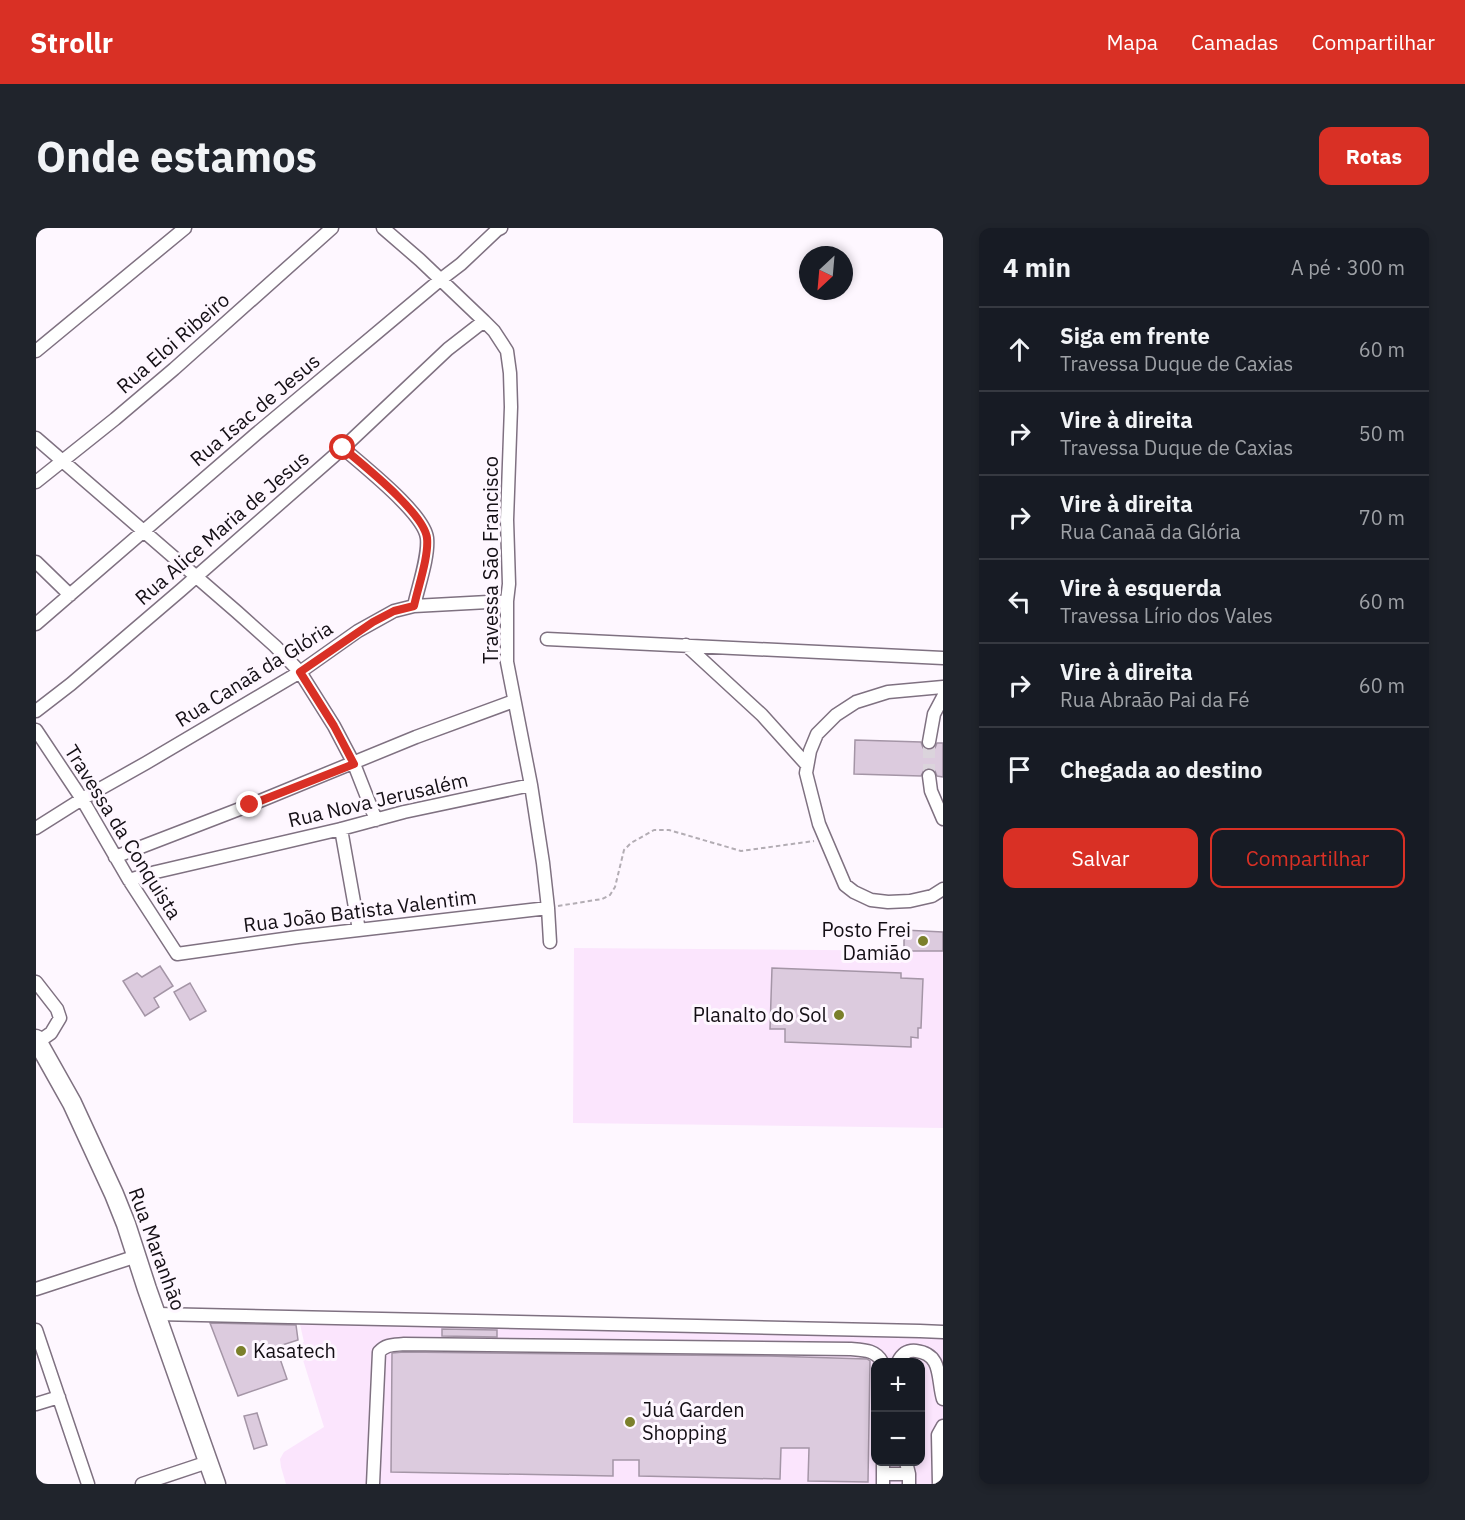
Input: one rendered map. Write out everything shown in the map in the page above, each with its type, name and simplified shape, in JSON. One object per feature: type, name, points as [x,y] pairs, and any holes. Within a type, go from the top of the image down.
[{"type":"highway","name":"Rua Maranhão","points":[[39,1048],[72,1103],[114,1194],[216,1484]]},
{"type":"street","points":[[36,333],[41,347],[185,228]]},
{"type":"street","name":"Rua Eloi Ribeiro","points":[[36,482],[174,369],[332,228]]},
{"type":"street","name":"Travessa São Francisco","points":[[383,228],[484,321],[494,331],[507,351],[511,407],[507,520],[509,584],[507,662],[531,785],[548,908],[550,942]]},
{"type":"street","name":"Rua Isac de Jesus","points":[[36,624],[280,413],[461,264],[501,228]]},
{"type":"street","name":"Rua Alice Maria de Jesus","points":[[36,711],[71,684],[343,448],[448,350],[484,321]]},
{"type":"street","points":[[36,438],[195,576],[300,672],[334,726],[354,764],[376,820]]},
{"type":"street","points":[[343,448],[388,487],[421,523],[427,536],[427,551],[414,606]]},
{"type":"street","points":[[36,562],[70,595]]},
{"type":"street","name":"Rua Canaã da Glória","points":[[36,828],[300,672],[373,622],[394,611],[414,606],[507,601]]},
{"type":"street","points":[[547,639],[943,658]]},
{"type":"street","points":[[686,645],[762,715],[807,765]]},
{"type":"street","points":[[943,687],[888,692],[856,702],[836,715],[817,734],[810,751],[806,773],[819,824],[845,885],[871,900],[888,902],[910,901],[932,896],[943,889]]},
{"type":"street","points":[[929,742],[934,714],[943,697]]},
{"type":"street","points":[[115,857],[354,764],[416,737],[514,701]]},
{"type":"street","name":"Travessa da Conquista","points":[[36,730],[82,799],[129,880],[177,954]]},
{"type":"street","points":[[929,776],[931,791],[943,819]]},
{"type":"street","name":"Rua Nova Jerusalém","points":[[129,880],[404,812],[531,785]]},
{"type":"street","points":[[341,829],[359,930]]},
{"type":"street","name":"Rua João Batista Valentim","points":[[177,954],[548,908]]},
{"type":"street","points":[[36,982],[57,1009],[60,1018],[39,1048]]},
{"type":"street","points":[[36,1289],[137,1256]]},
{"type":"street","points":[[157,1314],[943,1332]]},
{"type":"street","points":[[36,1330],[88,1484]]},
{"type":"street","points":[[374,1484],[379,1352],[388,1346],[404,1344],[851,1349],[874,1352],[880,1358]]},
{"type":"street","points":[[900,1358],[912,1350],[925,1352],[932,1356],[939,1368],[943,1399]]},
{"type":"street","points":[[36,1404],[59,1397]]},
{"type":"street","points":[[939,1484],[938,1435],[943,1426]]},
{"type":"street","points":[[142,1484],[208,1462]]},
{"type":"street","points":[[883,1473],[908,1473]]},
{"type":"path","points":[[548,908],[602,899],[610,895],[615,887],[624,850],[631,843],[654,830],[669,830],[741,851],[826,840]]},
{"type":"shaded area","points":[[574,948],[943,951],[943,1128],[573,1123]]},
{"type":"shaded area","name":"Juá Garden Shopping","points":[[300,1324],[943,1336],[943,1484],[286,1484],[280,1459],[284,1452],[324,1427],[298,1344],[304,1342]]},
{"type":"building","points":[[855,740],[921,742],[923,748],[928,750],[935,748],[937,743],[943,743],[943,777],[937,776],[935,771],[928,768],[921,776],[854,774]]},
{"type":"building","name":"Posto Frei Damião","points":[[904,930],[943,932],[943,951],[904,951]]},
{"type":"building","points":[[160,966],[173,986],[154,998],[159,1007],[145,1016],[123,981],[137,973],[142,977]]},
{"type":"building","points":[[772,968],[901,973],[901,978],[923,979],[921,1028],[918,1028],[918,1038],[911,1037],[911,1047],[785,1042],[785,1029],[770,1029]]},
{"type":"building","points":[[190,983],[206,1011],[190,1020],[174,992]]},
{"type":"building","points":[[210,1323],[296,1325],[298,1340],[276,1347],[287,1379],[238,1396]]},
{"type":"building","points":[[442,1329],[497,1330],[497,1337],[442,1336]]},
{"type":"building","name":"Juá Garden Shopping","points":[[392,1353],[867,1359],[870,1361],[868,1482],[808,1481],[809,1448],[781,1448],[780,1479],[639,1476],[639,1460],[613,1460],[613,1476],[391,1472]]},
{"type":"building","points":[[257,1413],[267,1445],[254,1449],[244,1416]]},
{"type":"tunnel","points":[[929,742],[929,776]]},
{"type":"place","name":"Posto Frei Damião","points":[[923,941]]},
{"type":"place","name":"Planalto do Sol","points":[[839,1015]]},
{"type":"place","name":"Kasatech","points":[[241,1351]]},
{"type":"place","name":"Juá Garden Shopping","points":[[630,1422]]},
{"type":"route","points":[[250,805],[354,764],[334,726],[300,672],[373,622],[394,611],[414,606],[427,551],[427,536],[421,523],[388,487],[343,448]]}]
